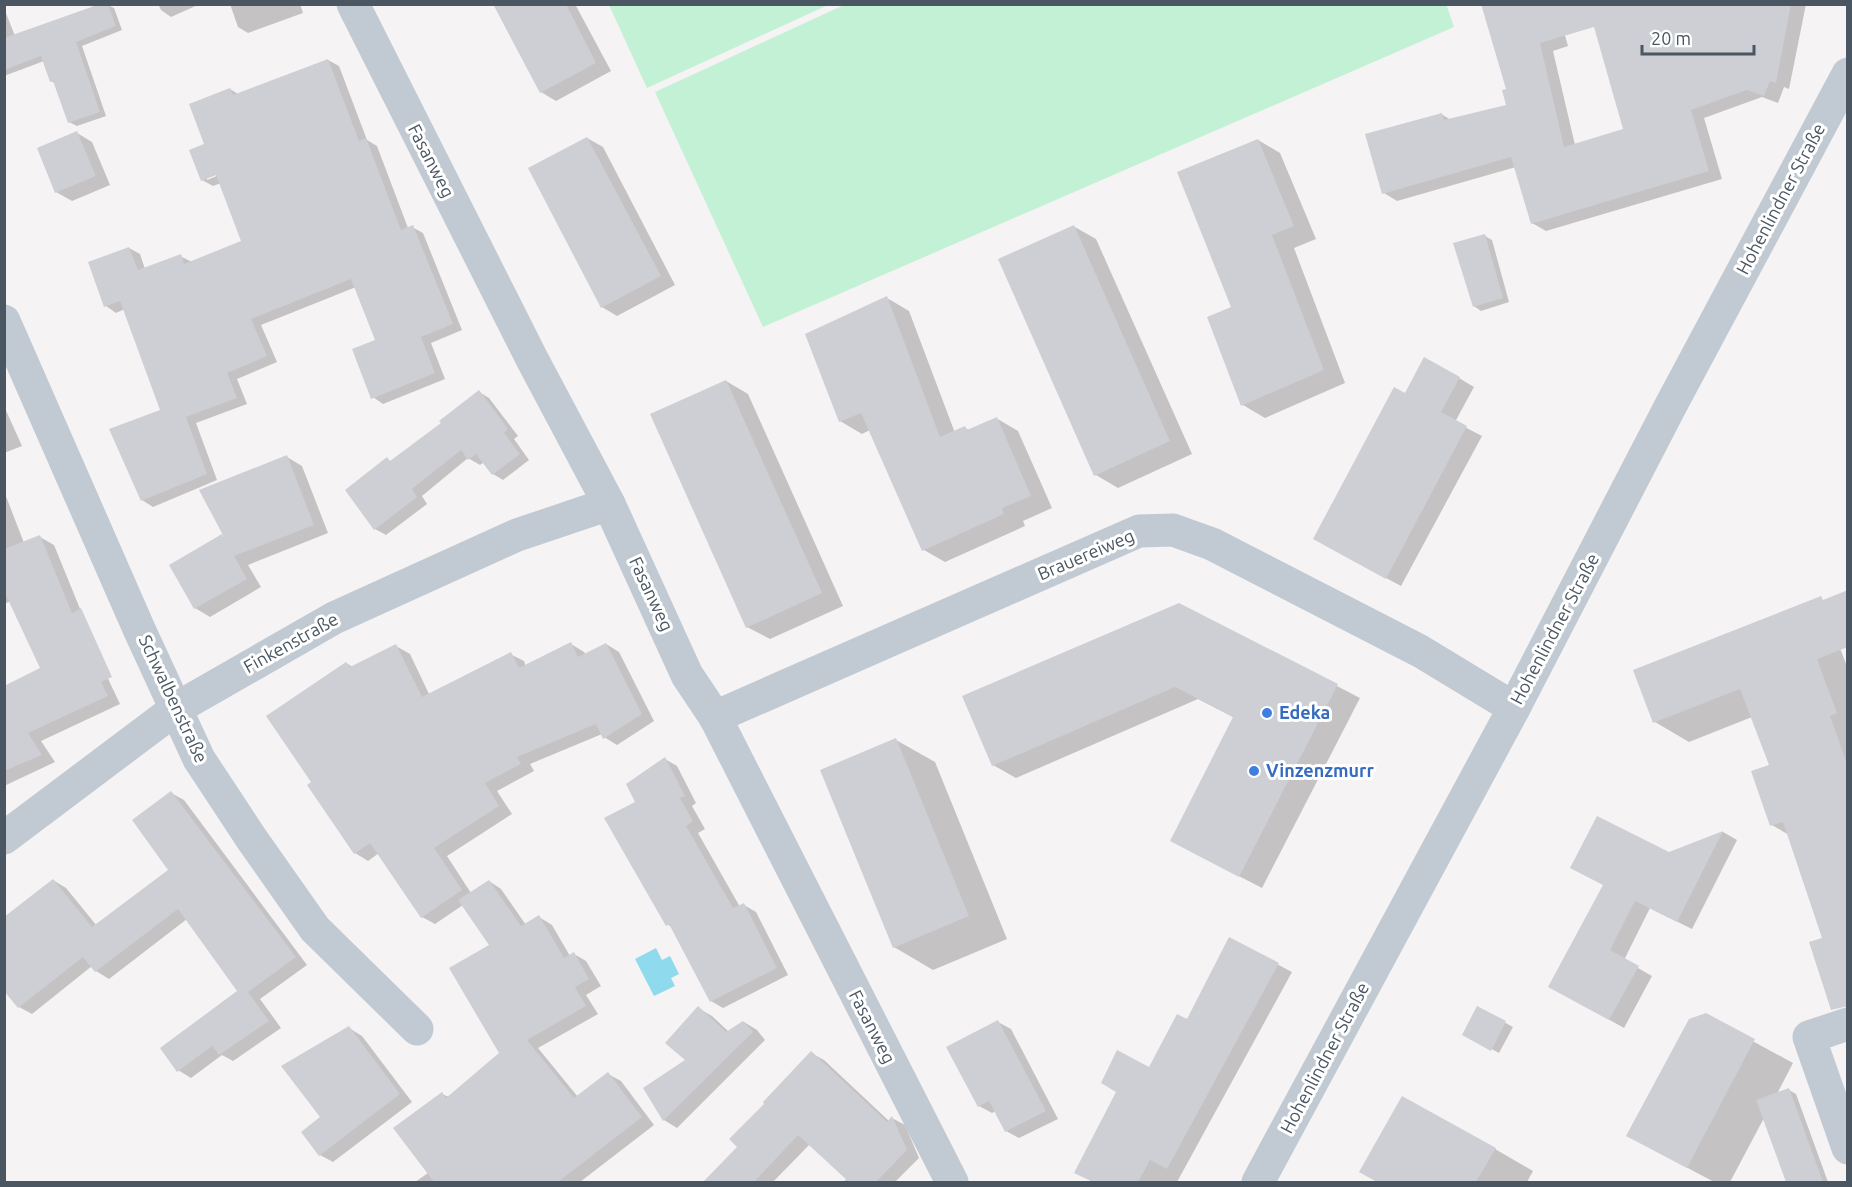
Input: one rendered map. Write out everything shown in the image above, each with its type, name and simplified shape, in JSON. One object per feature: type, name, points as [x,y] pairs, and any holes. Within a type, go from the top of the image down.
[{"type":"street","name":"Fasanweg","points":[[353,4],[521,338],[609,504],[687,675],[715,717],[952,1182]]},
{"type":"street","name":"Hohenlindner Straße","points":[[1258,1182],[1514,708],[1682,385],[1848,74]]},
{"type":"street","name":"Schwalbenstraße","points":[[4,321],[139,629],[199,759],[250,838],[315,929],[417,1029]]},
{"type":"street","name":"Finkenstraße","points":[[4,838],[177,708],[334,618],[517,535],[609,504]]},
{"type":"street","name":"Brauereiweg","points":[[715,717],[1139,531],[1173,530],[1212,544],[1409,646],[1514,708]]},
{"type":"street","points":[[1848,1024],[1809,1037],[1848,1148]]},
{"type":"green space","points":[[1446,4],[1454,27],[763,327],[655,92],[844,5]]},
{"type":"green space","points":[[609,5],[828,5],[647,88]]},
{"type":"water","points":[[656,948],[662,960],[670,956],[679,974],[671,978],[675,986],[654,996],[635,959]]},
{"type":"building","points":[[100,4],[108,4],[116,26],[76,42],[100,112],[68,123],[41,56],[4,70],[4,38]]},
{"type":"building","points":[[493,4],[566,4],[596,63],[540,93]]},
{"type":"building","points":[[1481,4],[1791,4],[1776,83],[1770,81],[1764,96],[1747,90],[1691,110],[1709,171],[1531,224],[1511,157],[1382,194],[1365,134],[1442,113],[1444,120],[1506,105],[1502,90],[1506,89]],"holes":[[[1594,27],[1623,129],[1564,147],[1540,43]]]},
{"type":"building","points":[[328,59],[359,141],[366,138],[401,230],[413,225],[453,324],[421,337],[435,373],[371,399],[352,349],[375,340],[351,279],[251,319],[267,356],[227,373],[237,398],[186,417],[207,474],[141,501],[109,429],[160,410],[120,301],[104,307],[88,262],[129,247],[138,270],[181,254],[184,264],[241,241],[216,175],[201,181],[189,150],[204,144],[189,104],[230,88],[233,95]]},
{"type":"building","points":[[77,131],[96,176],[55,193],[37,148]]},
{"type":"building","points":[[587,137],[661,276],[601,308],[528,168]]},
{"type":"building","points":[[1258,139],[1294,226],[1272,235],[1324,370],[1241,406],[1207,317],[1231,307],[1177,172]]},
{"type":"building","points":[[1074,225],[1170,441],[1094,476],[998,259]]},
{"type":"building","points":[[1485,234],[1503,298],[1473,307],[1453,243]]},
{"type":"building","points":[[887,296],[940,437],[965,426],[967,430],[997,417],[1031,496],[1002,508],[1004,514],[922,551],[861,413],[839,422],[805,334]]},
{"type":"building","points":[[1424,357],[1460,377],[1441,412],[1467,426],[1386,579],[1313,539],[1394,387],[1405,393]]},
{"type":"building","points":[[726,380],[822,593],[746,628],[650,414]]},
{"type":"building","points":[[479,390],[508,429],[504,433],[520,454],[492,475],[476,454],[468,460],[461,450],[412,489],[417,497],[374,530],[345,490],[387,457],[390,461],[441,423],[439,421]]},
{"type":"building","points":[[287,455],[314,525],[234,556],[247,579],[194,609],[169,565],[222,534],[233,554],[199,490]]},
{"type":"building","points":[[40,535],[72,613],[81,608],[112,677],[101,682],[108,696],[28,733],[42,755],[4,771],[4,686],[40,668],[4,591],[4,549]]},
{"type":"building","points":[[1848,590],[1848,647],[1817,659],[1837,713],[1830,716],[1848,766],[1848,1006],[1831,1010],[1809,942],[1822,938],[1783,822],[1770,826],[1751,771],[1769,765],[1740,689],[1653,723],[1633,670],[1821,596],[1823,600]]},
{"type":"building","points":[[1179,603],[1338,684],[1239,877],[1170,841],[1233,717],[1175,687],[992,766],[962,696]]},
{"type":"building","points":[[571,642],[578,657],[606,643],[642,714],[603,739],[596,724],[517,757],[521,764],[485,783],[499,806],[434,848],[462,890],[421,918],[370,843],[354,854],[307,785],[311,782],[266,716],[346,662],[350,667],[396,644],[422,697],[511,652],[519,668]]},
{"type":"building","points":[[896,738],[969,916],[893,948],[820,770]]},
{"type":"building","points":[[665,757],[685,796],[680,798],[693,821],[686,826],[733,908],[744,903],[777,968],[710,1002],[669,924],[666,926],[604,818],[635,802],[626,784]]},
{"type":"building","points":[[171,791],[296,957],[248,992],[269,1021],[219,1055],[212,1046],[177,1072],[160,1048],[237,991],[178,909],[95,972],[83,957],[18,1008],[4,991],[4,917],[53,879],[92,927],[168,870],[132,820]]},
{"type":"building","points":[[1597,816],[1669,852],[1723,831],[1677,922],[1635,901],[1610,950],[1639,966],[1609,1020],[1548,987],[1603,885],[1570,868]]},
{"type":"building","points":[[489,880],[521,926],[539,915],[564,958],[574,952],[589,979],[575,987],[586,1006],[527,1040],[574,1098],[608,1072],[642,1117],[558,1182],[434,1182],[393,1128],[442,1092],[446,1098],[499,1053],[449,968],[489,945],[458,900]]},
{"type":"building","points":[[1229,937],[1279,963],[1167,1169],[1150,1160],[1138,1182],[1093,1182],[1074,1173],[1116,1092],[1101,1083],[1117,1050],[1149,1067],[1177,1014],[1187,1019]]},
{"type":"building","points":[[698,1006],[726,1032],[743,1021],[753,1032],[663,1121],[643,1088],[685,1060],[665,1043]]},
{"type":"building","points":[[1477,1006],[1506,1021],[1491,1051],[1462,1035]]},
{"type":"building","points":[[1706,1013],[1755,1039],[1687,1168],[1626,1136],[1689,1019]]},
{"type":"building","points":[[998,1020],[1046,1111],[1005,1132],[989,1101],[978,1107],[946,1047]]},
{"type":"building","points":[[349,1026],[400,1094],[319,1156],[301,1132],[320,1117],[281,1066]]},
{"type":"building","points":[[811,1051],[887,1122],[892,1116],[907,1150],[876,1182],[849,1182],[798,1135],[754,1182],[703,1182],[737,1147],[729,1139]]},
{"type":"building","points":[[1789,1088],[1823,1182],[1786,1182],[1756,1100]]},
{"type":"building","points":[[1402,1096],[1496,1148],[1476,1182],[1377,1182],[1359,1172]]},
{"type":"place","name":"Edeka","points":[[1267,713]]},
{"type":"place","name":"Vinzenzmurr","points":[[1254,771]]}]
